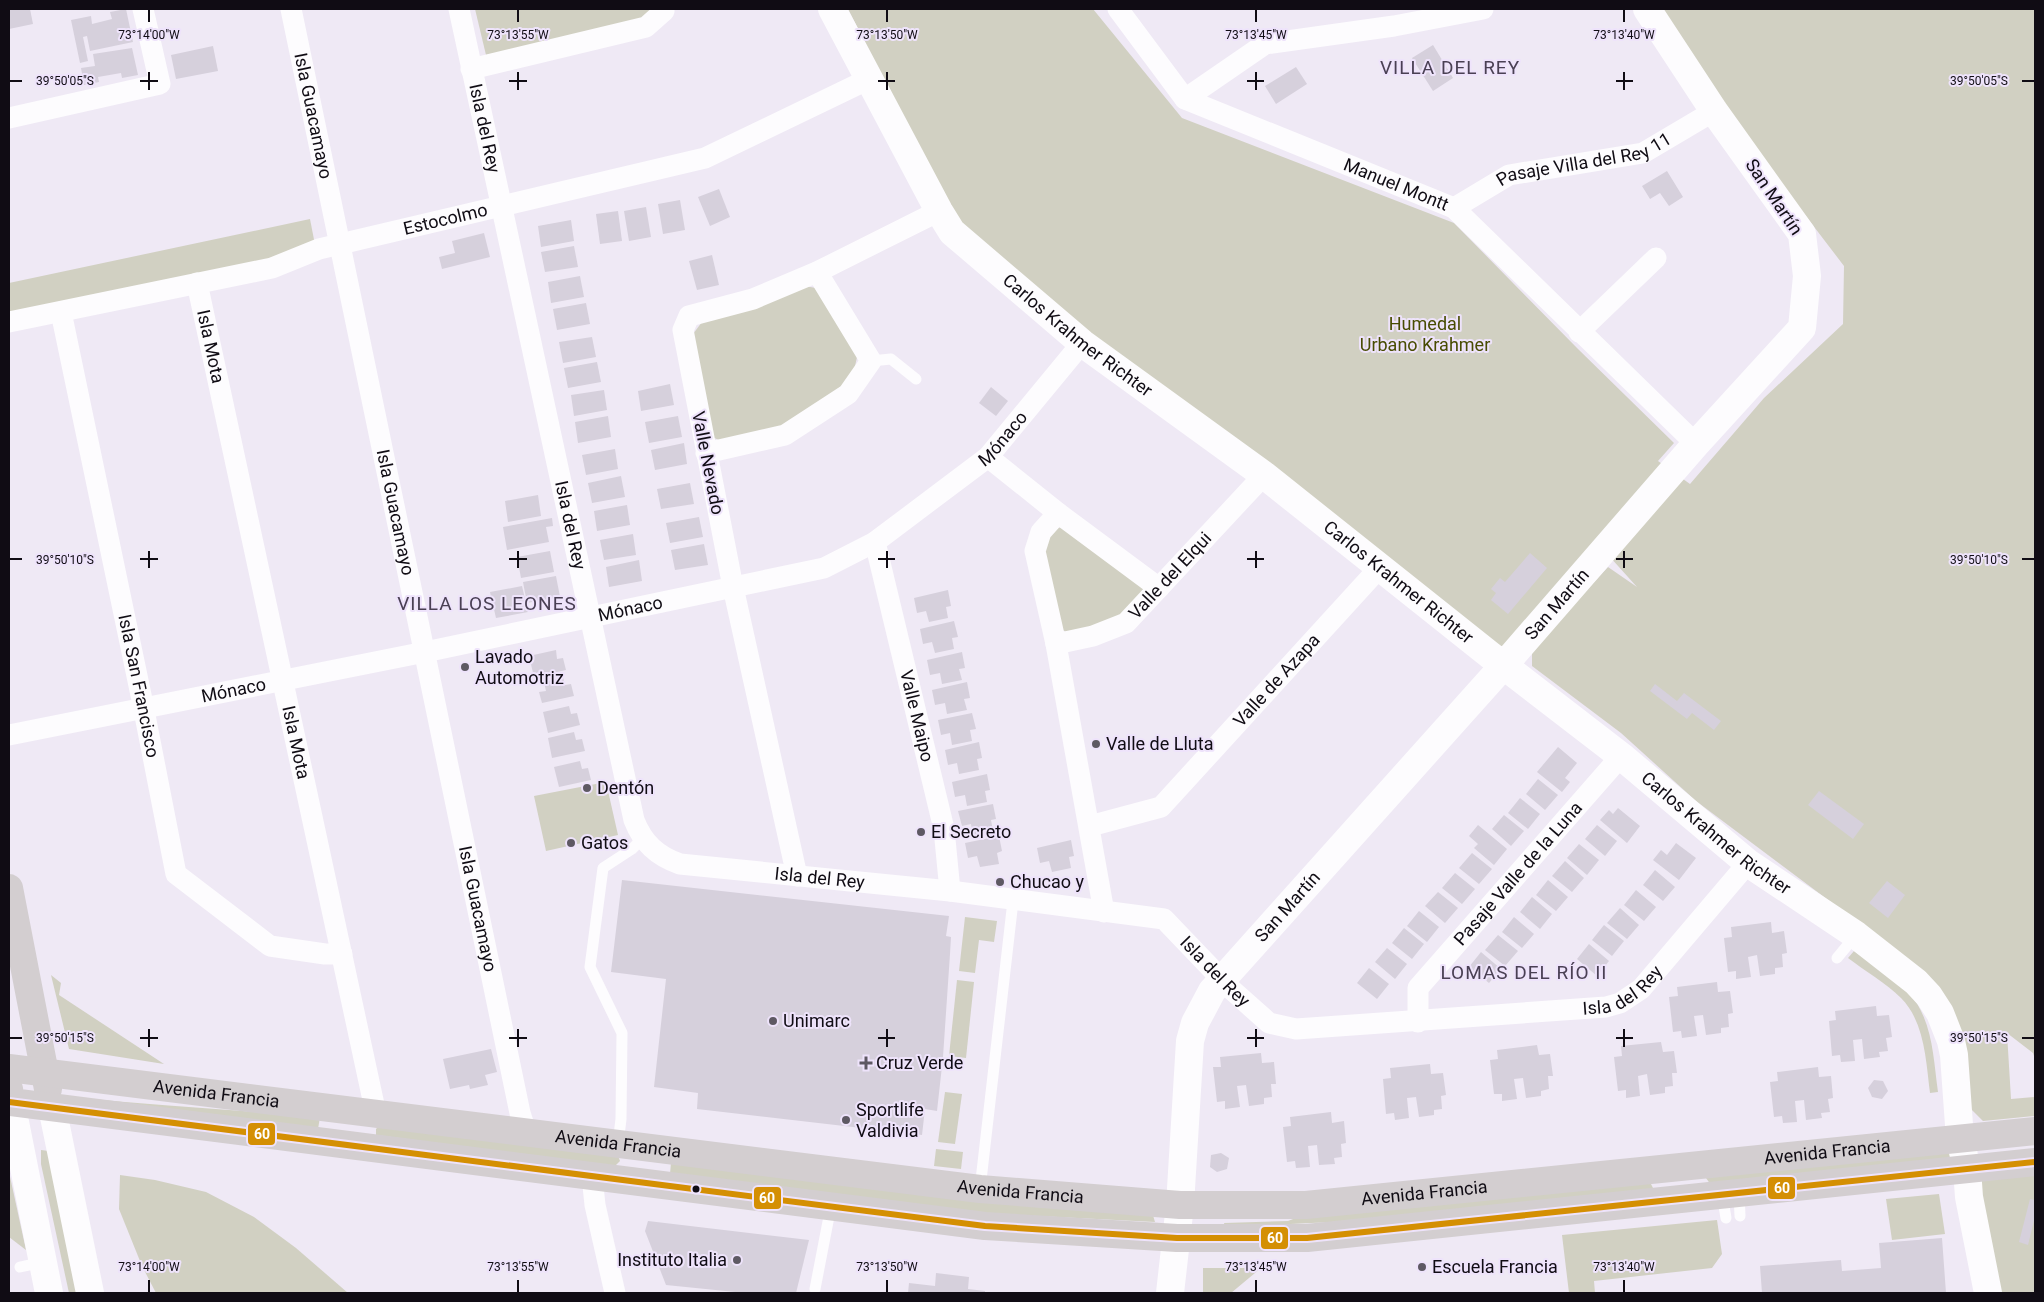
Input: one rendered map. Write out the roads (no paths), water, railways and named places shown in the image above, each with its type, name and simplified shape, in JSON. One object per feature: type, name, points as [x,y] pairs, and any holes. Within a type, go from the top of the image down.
[{"type":"main road","points":[[9,888],[52,1107]]},
{"type":"main road","name":"Avenida Francia","points":[[9,1068],[980,1189],[1180,1204],[1306,1205],[2035,1131]]},
{"type":"main road","name":"Avenida Francia","points":[[10,1098],[52,1107],[985,1226],[1177,1238],[1307,1238],[1685,1198],[1732,1205],[1967,1169],[2035,1162]]},
{"type":"main road","points":[[350,1145],[364,1112]]},
{"type":"main road","points":[[628,1145],[637,1182]]},
{"type":"main road","points":[[1678,1167],[1685,1198]]},
{"type":"street","points":[[9,118],[160,84],[143,9]]},
{"type":"street","name":"Isla Guacamayo","points":[[291,9],[520,1113],[526,1132]]},
{"type":"street","name":"Isla del Rey","points":[[458,9],[503,207],[634,820],[643,838],[658,854],[680,864],[950,892],[1164,919],[1232,990],[1269,1023],[1296,1029],[1418,1022],[1606,1007],[1620,1003],[1633,996],[1645,985],[1748,862]]},
{"type":"street","points":[[471,69],[646,26],[664,11],[663,9]]},
{"type":"street","name":"Carlos Krahmer Richter","points":[[832,9],[939,211],[952,232],[966,245],[1082,343],[1264,475],[1621,756],[1748,862],[1856,935],[1916,982],[1929,996],[1940,1013],[1949,1034],[1954,1055],[1960,1139],[1967,1169],[1969,1197],[1988,1293]]},
{"type":"street","points":[[1118,9],[1185,98],[1265,44],[1394,26],[1483,9]]},
{"type":"street","name":"San Martín","points":[[1170,1293],[1180,1204],[1190,1041],[1195,1023],[1203,1006],[1222,979],[1504,665],[1696,444],[1802,328],[1807,276],[1802,234],[1714,111],[1647,9]]},
{"type":"street","name":"Estocolmo","points":[[9,322],[272,268],[319,249],[705,158],[869,79]]},
{"type":"street","name":"Manuel Montt","points":[[1185,98],[1454,208],[1579,332],[1696,444]]},
{"type":"street","name":"Pasaje Villa del Rey 11","points":[[1454,208],[1508,175],[1643,153],[1714,111]]},
{"type":"street","name":"Valle Nevado","points":[[797,876],[733,587],[683,330],[689,316],[753,299],[817,272],[939,211]]},
{"type":"street","points":[[1579,332],[1656,258]]},
{"type":"street","points":[[706,453],[785,435],[848,394],[871,361],[817,272]]},
{"type":"street","name":"Isla Mota","points":[[197,283],[342,954],[364,1112]]},
{"type":"street","name":"Isla San Francisco","points":[[61,312],[176,874],[270,946],[325,954],[342,954]]},
{"type":"street","name":"Mónaco","points":[[9,735],[425,652],[824,568],[875,542],[988,457],[1082,343]]},
{"type":"street","points":[[988,457],[1159,588]]},
{"type":"street","name":"Valle del Elqui","points":[[1056,644],[1093,636],[1126,623],[1264,475]]},
{"type":"street","points":[[1058,512],[1041,532],[1035,551],[1056,644],[1104,912]]},
{"type":"street","name":"Valle Maipo","points":[[875,542],[944,829],[950,892]]},
{"type":"street","name":"Valle de Azapa","points":[[1090,826],[1162,807],[1381,566]]},
{"type":"street","name":"Pasaje Valle de la Luna","points":[[1418,1022],[1418,988],[1621,756]]},
{"type":"street","points":[[10,1098],[31,1264],[49,1293]]},
{"type":"street","points":[[52,1107],[90,1293]]},
{"type":"street","points":[[592,1176],[595,1205],[615,1293]]},
{"type":"lane","points":[[871,361],[891,359],[916,379]]},
{"type":"lane","points":[[628,1145],[621,1119],[622,1033],[590,967],[603,868],[632,849],[643,838]]},
{"type":"lane","points":[[980,1189],[1013,901]]},
{"type":"lane","points":[[1837,958],[1856,935]]},
{"type":"lane","points":[[815,1289],[831,1206]]},
{"type":"place","name":"Lavado Automotriz","points":[[465,667]]},
{"type":"place","name":"Valle de Lluta","points":[[1096,744]]},
{"type":"place","name":"Dentón","points":[[587,788]]},
{"type":"place","name":"El Secreto","points":[[921,832]]},
{"type":"place","name":"Gatos","points":[[571,843]]},
{"type":"place","name":"Chucao y","points":[[1000,882]]},
{"type":"place","name":"Unimarc","points":[[773,1021]]},
{"type":"place","name":"Cruz Verde","points":[[866,1063]]},
{"type":"place","name":"Sportlife Valdivia","points":[[846,1120]]},
{"type":"place","name":"Instituto Italia","points":[[737,1260]]},
{"type":"place","name":"Escuela Francia","points":[[1422,1267]]},
{"type":"district","name":"VILLA DEL REY","points":[[1450,67]]},
{"type":"district","name":"VILLA LOS LEONES","points":[[487,603]]},
{"type":"district","name":"LOMAS DEL RÍO II","points":[[1524,972]]},
{"type":"park label","name":"Humedal Urbano Krahmer","points":[[1425,334]]}]
